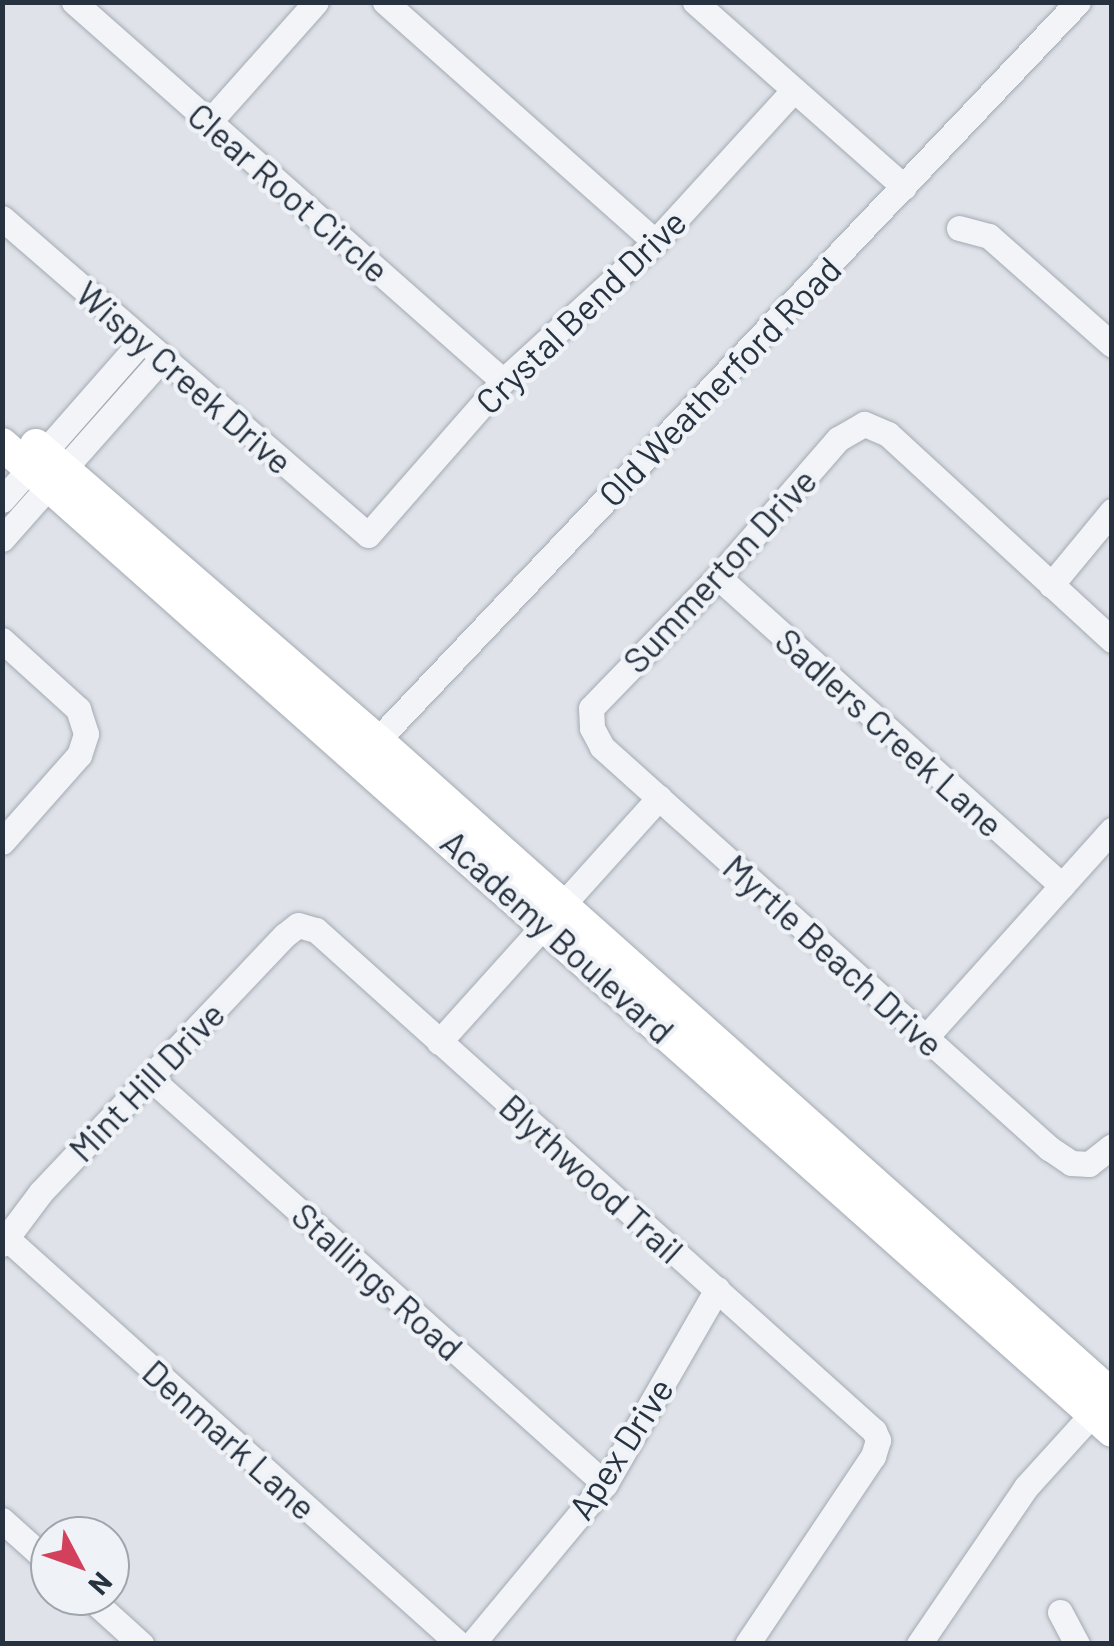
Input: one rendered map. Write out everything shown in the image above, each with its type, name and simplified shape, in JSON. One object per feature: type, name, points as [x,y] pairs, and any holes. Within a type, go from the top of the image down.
[{"type":"main road","name":"Academy Boulevard","points":[[2,424],[47,468],[1107,1402]]},
{"type":"main road","name":"Academy Boulevard","points":[[2,444],[47,468]]},
{"type":"street","name":"Clear Root Circle","points":[[74,2],[503,381]]},
{"type":"street","points":[[210,122],[316,2]]},
{"type":"street","points":[[385,2],[655,242]]},
{"type":"street","points":[[695,2],[904,186]]},
{"type":"street","name":"Old Weatherford Road","points":[[368,750],[1078,2]]},
{"type":"street","name":"Crystal Bend Drive","points":[[368,535],[503,381],[655,242],[794,90]]},
{"type":"street","name":"Wispy Creek Drive","points":[[2,218],[368,535]]},
{"type":"street","points":[[959,228],[989,236],[1112,345]]},
{"type":"street","points":[[2,539],[47,468],[151,350]]},
{"type":"street","name":"Summerton Drive","points":[[592,728],[591,708],[718,578],[838,439],[864,424],[888,434],[1051,584]]},
{"type":"street","points":[[2,500],[47,468]]},
{"type":"street","points":[[1112,510],[1051,584],[1112,640]]},
{"type":"street","name":"Sadlers Creek Lane","points":[[718,578],[1062,886]]},
{"type":"street","points":[[2,640],[78,709],[86,734],[79,755],[2,842]]},
{"type":"street","name":"Myrtle Beach Drive","points":[[592,728],[602,747],[1049,1148],[1071,1163],[1089,1164],[1112,1146]]},
{"type":"street","points":[[439,1042],[659,798]]},
{"type":"street","points":[[926,1037],[1112,830]]},
{"type":"street","name":"Blythwood Trail","points":[[298,925],[316,930],[861,1417],[878,1440],[850,1493],[747,1644]]},
{"type":"street","name":"Mint Hill Drive","points":[[4,1239],[41,1192],[298,925]]},
{"type":"street","name":"Stallings Road","points":[[150,1078],[606,1484]]},
{"type":"street","name":"Denmark Lane","points":[[4,1239],[459,1644]]},
{"type":"street","name":"Apex Drive","points":[[472,1644],[606,1484],[717,1289]]},
{"type":"street","points":[[919,1644],[1026,1487],[1107,1402]]},
{"type":"street","points":[[2,1520],[30,1544]]},
{"type":"street","points":[[1060,1612],[1077,1644]]},
{"type":"street","points":[[110,1616],[141,1644]]}]
